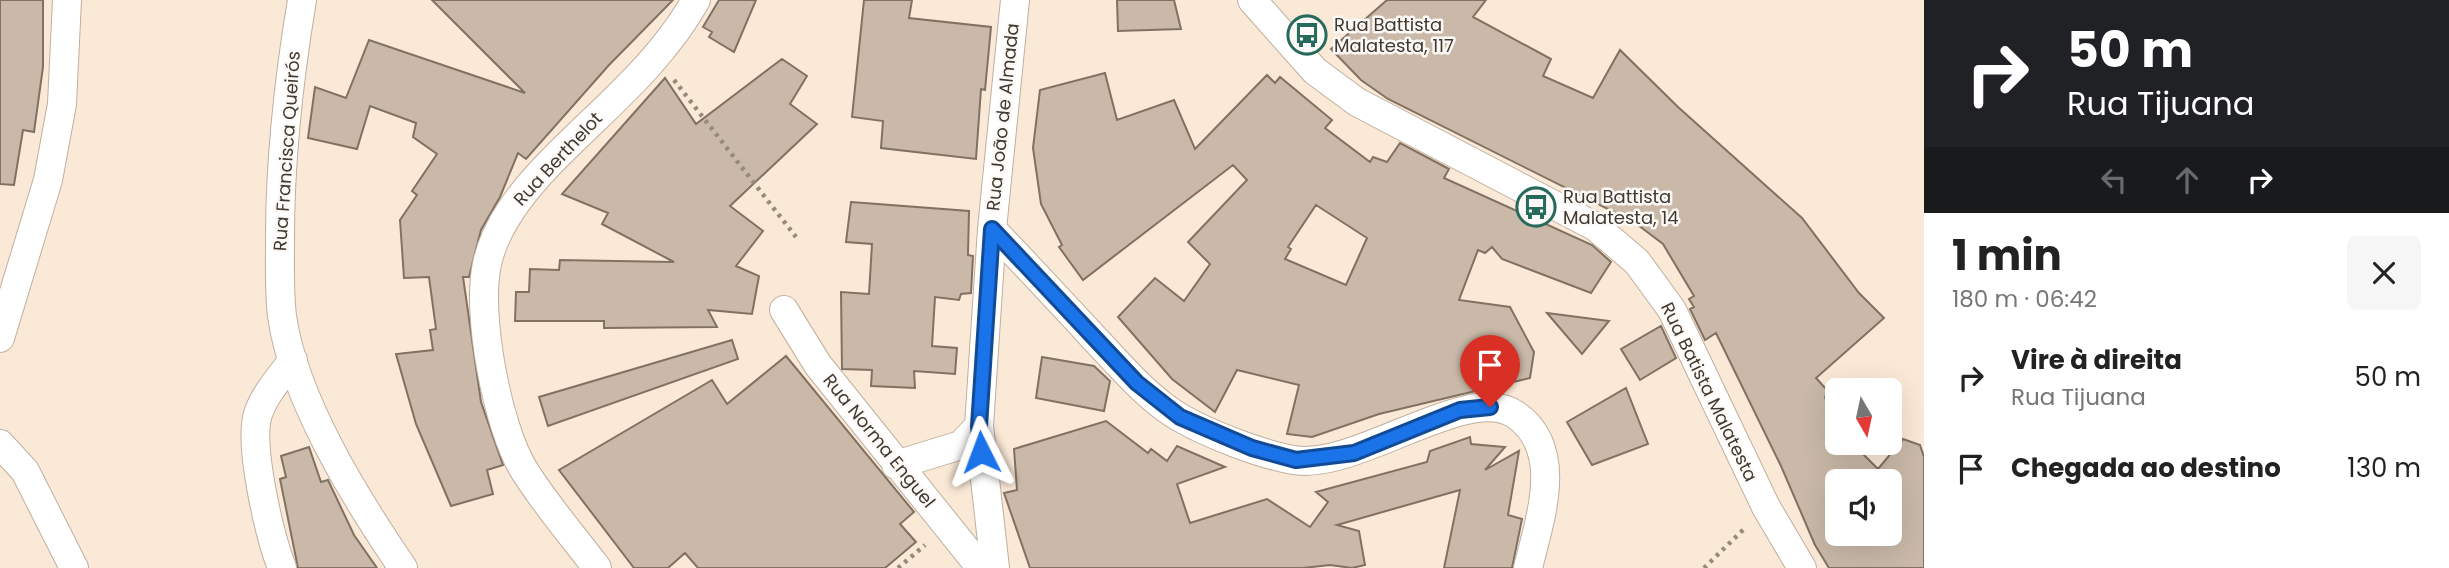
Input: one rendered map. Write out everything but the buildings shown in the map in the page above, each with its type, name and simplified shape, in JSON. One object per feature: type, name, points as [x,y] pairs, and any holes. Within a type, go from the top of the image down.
[{"type":"street","points":[[0,338],[48,180],[62,104],[67,0]]},
{"type":"street","name":"Rua Francisca Queirós","points":[[302,0],[290,75],[280,201],[279,284],[282,318],[293,360],[325,435],[373,525],[403,568]]},
{"type":"street","name":"Rua Berthelot","points":[[597,568],[518,459],[497,395],[485,326],[487,264],[510,210],[546,166],[656,57],[696,0]]},
{"type":"street","name":"Rua João de Almada","points":[[995,568],[979,426],[992,229],[1015,0]]},
{"type":"street","name":"Rua Batista Malatesta","points":[[1252,0],[1315,71],[1357,102],[1596,227],[1637,262],[1671,310],[1766,508],[1802,568]]},
{"type":"street","points":[[992,229],[1137,383],[1180,417],[1252,448],[1296,460],[1354,453],[1460,410],[1490,407],[1515,414],[1537,438],[1545,461],[1544,502],[1528,568]]},
{"type":"street","name":"Rua Norma Enguel","points":[[784,310],[818,365],[981,568]]},
{"type":"street","points":[[282,568],[267,511],[255,427],[263,403],[293,360]]},
{"type":"street","points":[[896,465],[961,445],[979,426]]},
{"type":"street","points":[[0,444],[25,471],[74,568]]},
{"type":"path","points":[[656,57],[796,237]]},
{"type":"path","points":[[1704,568],[1766,508]]},
{"type":"path","points":[[898,568],[947,527]]},
{"type":"place","name":"Rua Battista Malatesta, 117","points":[[1307,35]]},
{"type":"place","name":"Rua Battista Malatesta, 14","points":[[1536,207]]},
{"type":"route","points":[[981,452],[979,426],[992,229],[1137,383],[1180,417],[1252,448],[1296,460],[1354,453],[1460,410],[1490,407]]}]
